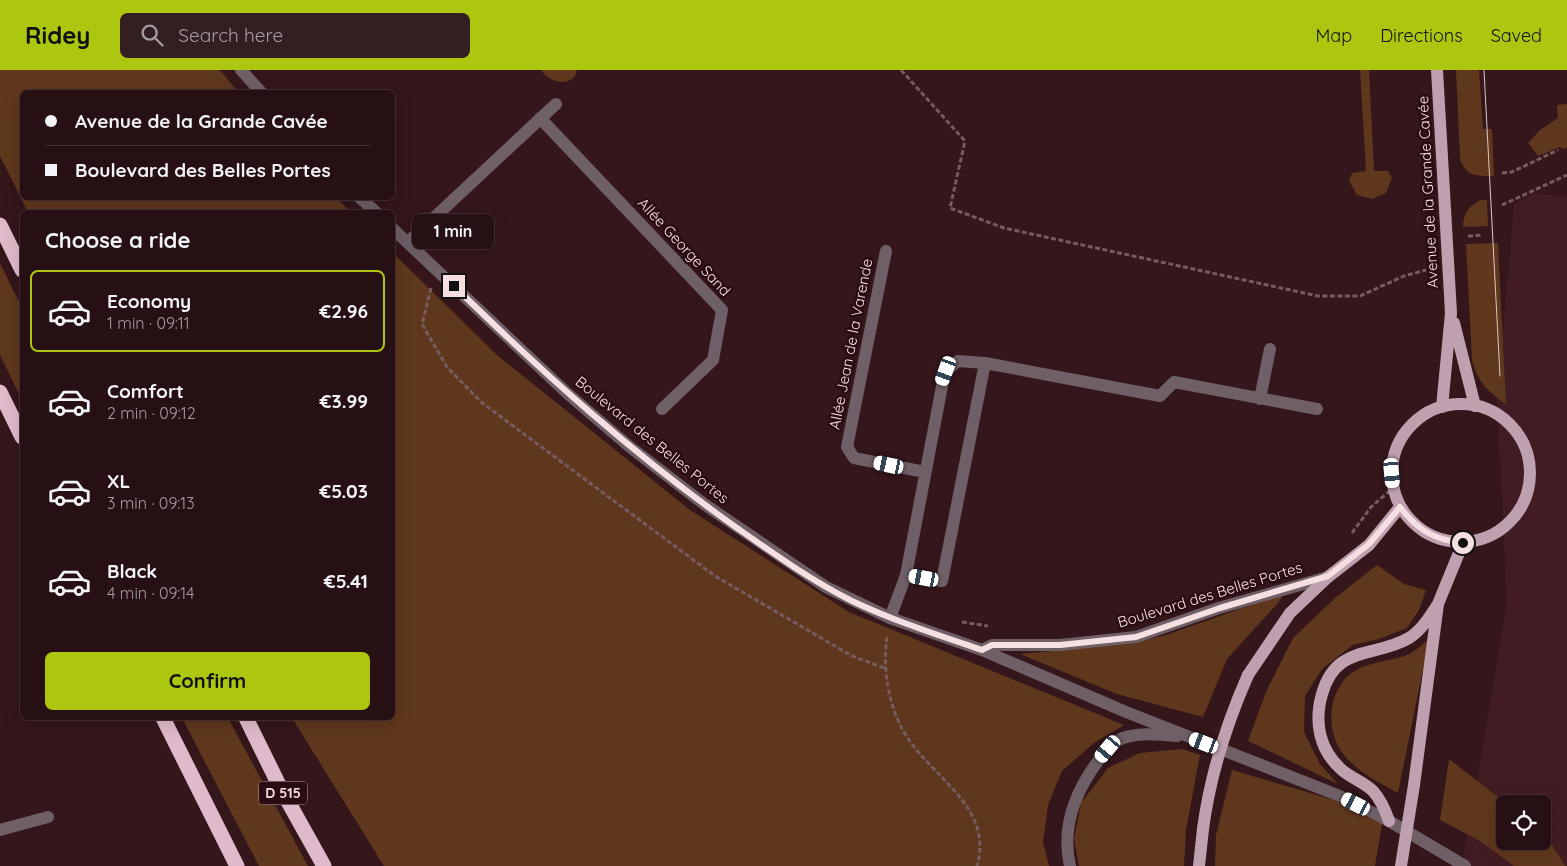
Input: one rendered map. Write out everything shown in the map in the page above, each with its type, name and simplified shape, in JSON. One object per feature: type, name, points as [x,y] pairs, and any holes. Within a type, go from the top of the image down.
[{"type":"highway","points":[[0,225],[20,266]]},
{"type":"highway","points":[[0,392],[20,433]]},
{"type":"highway","points":[[164,720],[237,866]]},
{"type":"highway","name":"D 515","points":[[247,720],[280,787],[322,862]]},
{"type":"highway","points":[[322,862],[332,866]]},
{"type":"main road","name":"Avenue de la Grande Cavée","points":[[1437,70],[1451,313],[1442,407]]},
{"type":"main road","name":"Avenue de la Grande Cavée","points":[[1451,313],[1475,406]]},
{"type":"main road","points":[[1464,404],[1475,406],[1492,412],[1507,422],[1519,436],[1527,453],[1530,475],[1526,497],[1515,516],[1498,531],[1481,539],[1463,543],[1448,542],[1420,530],[1400,507],[1393,488],[1392,473],[1398,444],[1416,421],[1428,412],[1442,407],[1464,404]]},
{"type":"main road","points":[[1199,866],[1203,829],[1215,765],[1235,704],[1248,676],[1290,612],[1328,576],[1369,544],[1400,507]]},
{"type":"main road","points":[[1389,821],[1384,805],[1372,790],[1341,769],[1328,753],[1319,736],[1318,706],[1329,676],[1339,665],[1362,652],[1396,644],[1409,638],[1421,628],[1438,604],[1463,543]]},
{"type":"main road","points":[[1401,866],[1414,785],[1438,604]]},
{"type":"street","points":[[241,70],[259,90]]},
{"type":"street","points":[[408,242],[556,104]]},
{"type":"street","name":"Allée George Sand","points":[[540,118],[722,310],[712,360],[662,409]]},
{"type":"street","points":[[362,200],[374,210]]},
{"type":"street","name":"Boulevard des Belles Portes","points":[[395,231],[568,394],[670,480],[826,587],[890,618],[982,650],[1187,736],[1340,796],[1389,821],[1465,866]]},
{"type":"street","name":"Allée Jean de la Varende","points":[[886,251],[847,447],[854,458],[925,472]]},
{"type":"street","points":[[1260,399],[1270,349]]},
{"type":"street","points":[[890,618],[906,575],[946,371],[958,361],[985,363],[1160,396],[1174,382],[1317,409]]},
{"type":"street","points":[[906,575],[942,581],[985,363]]},
{"type":"street","name":"Boulevard des Belles Portes","points":[[982,650],[992,645],[1060,645],[1136,637],[1220,608],[1328,576]]},
{"type":"street","points":[[1070,866],[1067,842],[1073,805],[1087,776],[1114,742],[1131,735],[1187,736]]},
{"type":"street","points":[[0,830],[48,817]]},
{"type":"path","points":[[901,70],[965,141],[950,208],[1004,228],[1318,296],[1360,296],[1404,276],[1426,270]]},
{"type":"path","points":[[1502,173],[1512,172],[1558,150]]},
{"type":"path","points":[[1502,205],[1567,175]]},
{"type":"path","points":[[1468,236],[1483,235]]},
{"type":"path","points":[[431,288],[422,324],[447,368],[481,402],[715,576],[852,656],[887,669]]},
{"type":"path","points":[[1348,537],[1375,503]]},
{"type":"path","points":[[958,621],[992,627]]},
{"type":"path","points":[[888,633],[887,669],[890,696],[896,716],[909,740],[955,790],[972,812],[979,833],[977,866]]},
{"type":"shaded area","points":[[0,70],[220,70],[236,90],[20,90],[20,196],[0,156]]},
{"type":"shaded area","points":[[541,70],[577,71],[570,80],[560,82],[549,78]]},
{"type":"shaded area","points":[[1360,70],[1369,70],[1374,171],[1388,171],[1392,178],[1386,193],[1372,199],[1357,195],[1349,181],[1352,173],[1366,171]]},
{"type":"shaded area","points":[[1456,70],[1479,70],[1483,129],[1492,129],[1494,176],[1472,174],[1462,164],[1460,158]]},
{"type":"shaded area","points":[[1567,104],[1567,148],[1563,149],[1560,147],[1538,156],[1528,143],[1540,130],[1558,118],[1557,105]]},
{"type":"shaded area","points":[[1535,193],[1567,197],[1567,866],[1462,866],[1507,603],[1497,398],[1514,204]]},
{"type":"shaded area","points":[[22,200],[338,200],[349,210],[27,210]]},
{"type":"shaded area","points":[[1481,200],[1487,200],[1488,226],[1463,227],[1464,218],[1468,210],[1473,204]]},
{"type":"shaded area","points":[[1498,243],[1506,404],[1494,395],[1480,380],[1472,360],[1466,244]]},
{"type":"shaded area","points":[[395,255],[497,355],[690,510],[849,612],[1124,725],[1094,743],[1062,771],[1048,805],[1043,842],[1049,866],[384,866],[293,720],[395,720]]},
{"type":"shaded area","points":[[0,263],[20,304],[20,396],[0,355]]},
{"type":"shaded area","points":[[1377,565],[1404,584],[1426,590],[1419,610],[1407,628],[1379,639],[1353,645],[1322,669],[1305,696],[1304,732],[1320,764],[1338,784],[1248,741],[1266,692],[1293,638],[1335,598]]},
{"type":"shaded area","points":[[1280,595],[1282,597],[1278,603],[1227,659],[1203,717],[1117,694],[1020,654],[1129,644],[1166,635]]},
{"type":"shaded area","points":[[1429,639],[1398,793],[1359,770],[1340,750],[1332,724],[1333,702],[1336,692],[1342,683],[1359,668],[1407,655]]},
{"type":"shaded area","points":[[183,720],[229,720],[308,866],[259,866]]},
{"type":"shaded area","points":[[1182,749],[1200,755],[1186,830],[1184,866],[1079,866],[1074,839],[1081,803],[1108,768],[1140,753]]},
{"type":"shaded area","points":[[1449,759],[1496,795],[1496,850],[1551,850],[1551,843],[1565,866],[1514,866],[1480,841],[1440,820]]},
{"type":"shaded area","points":[[1232,770],[1334,800],[1382,824],[1375,866],[1215,866],[1216,835]]},
{"type":"tram line","points":[[1484,70],[1500,376]]},
{"type":"route","points":[[454,286],[568,394],[630,447],[670,480],[788,563],[826,587],[890,618],[982,650],[992,645],[1079,644],[1136,637],[1220,608],[1302,582],[1328,576],[1369,544],[1400,507],[1409,520],[1420,530],[1448,542],[1463,543]]}]
